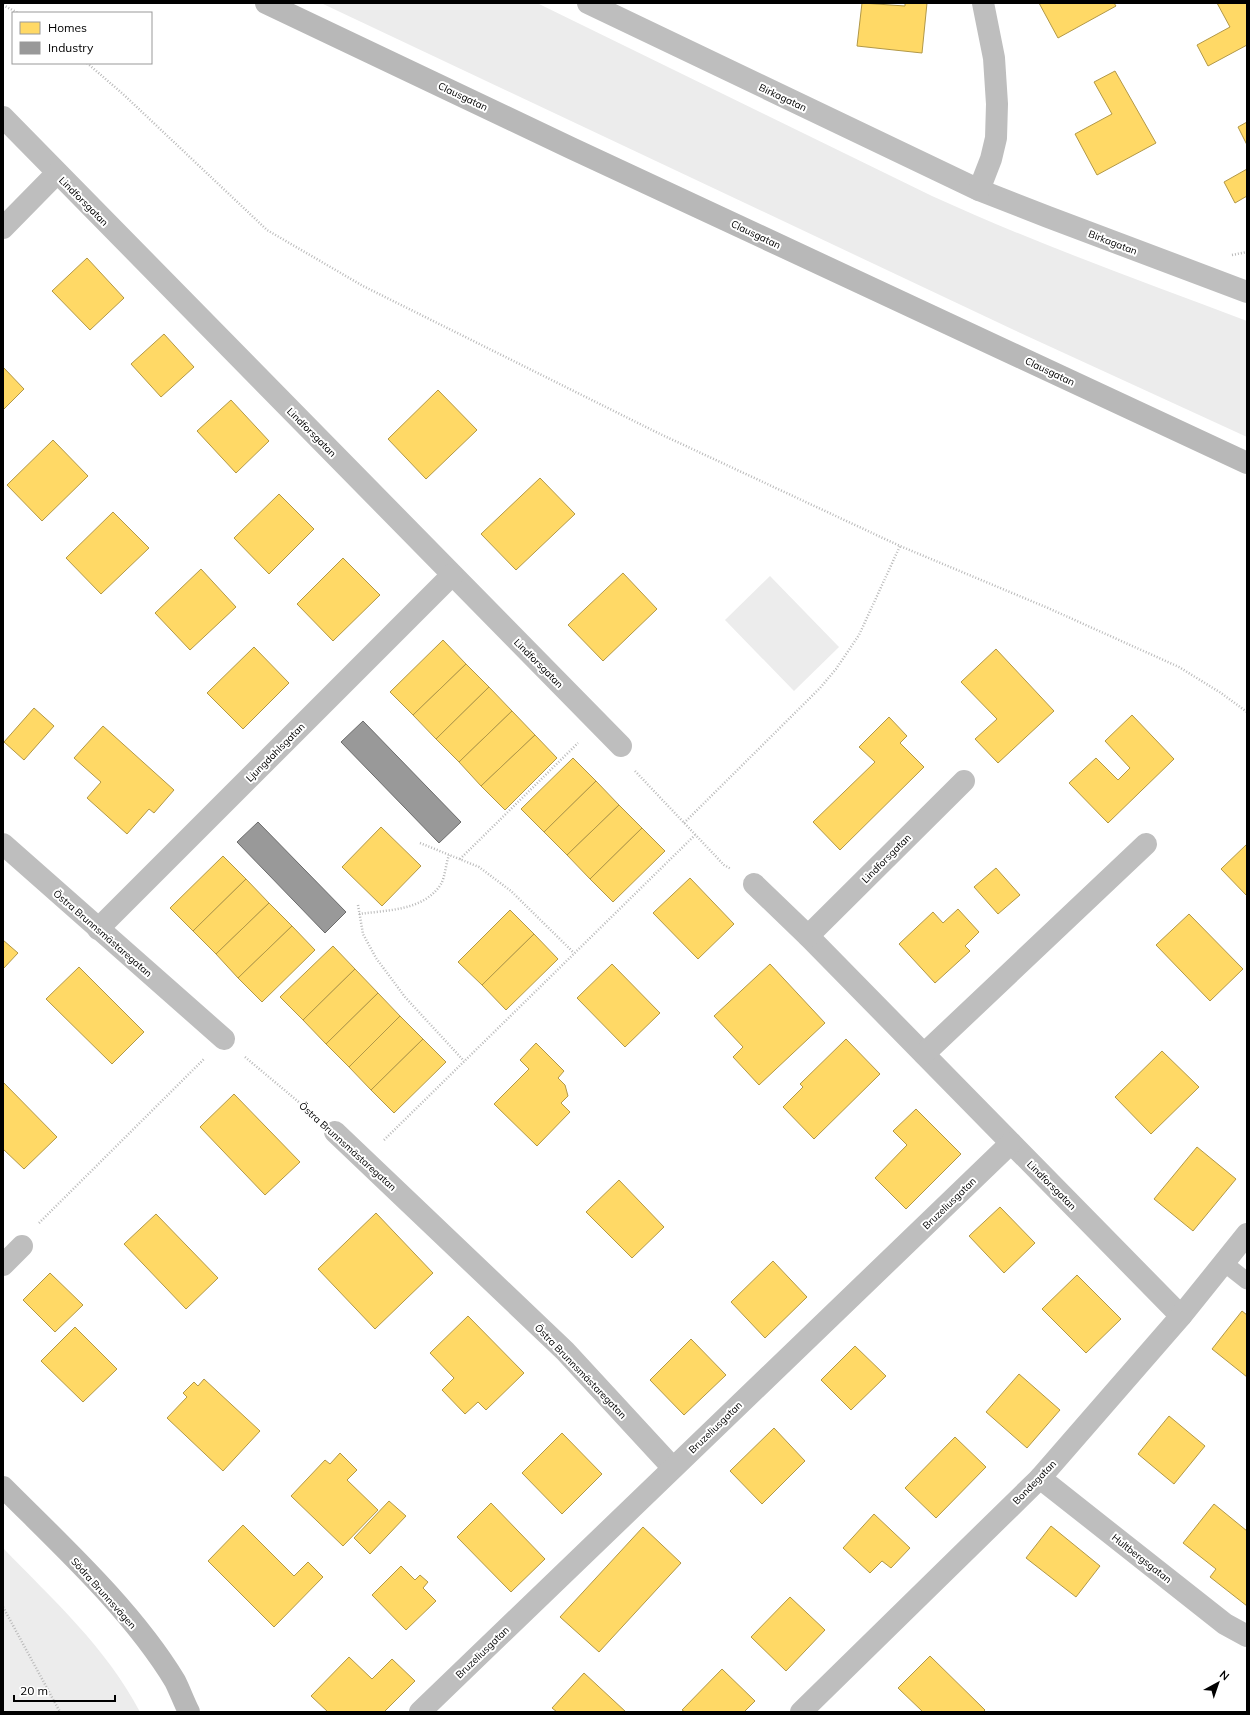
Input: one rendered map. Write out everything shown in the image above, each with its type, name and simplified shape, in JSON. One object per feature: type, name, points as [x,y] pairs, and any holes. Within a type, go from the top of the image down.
[{"type":"main road","name":"Clausgatan","points":[[266,3],[571,148],[1247,463]]},
{"type":"main road","name":"Södra Brunnsvägen","points":[[3,1487],[87,1571],[154,1650],[175,1682],[188,1712]]},
{"type":"street","name":"Birkagatan","points":[[588,3],[979,190],[1048,218],[1247,292]]},
{"type":"street","points":[[979,190],[991,159],[996,138],[997,104],[994,58],[983,3]]},
{"type":"street","name":"Lindforsgatan","points":[[3,117],[621,746]]},
{"type":"street","points":[[3,228],[57,173]]},
{"type":"street","name":"Ljungdahlsgatan","points":[[98,929],[452,575]]},
{"type":"street","name":"Lindforsgatan","points":[[808,936],[964,781]]},
{"type":"street","name":"Östra Brunnsmästaregatan","points":[[3,844],[224,1040]]},
{"type":"street","points":[[924,1054],[1146,844]]},
{"type":"street","name":"Lindforsgatan","points":[[754,884],[808,936],[1181,1316]]},
{"type":"street","name":"Östra Brunnsmästaregatan","points":[[335,1132],[565,1351],[673,1468]]},
{"type":"street","name":"Bruzeliusgatan","points":[[420,1712],[1011,1143]]},
{"type":"street","name":"Bondegatan","points":[[801,1712],[1040,1478],[1181,1316],[1247,1234]]},
{"type":"street","points":[[3,1265],[22,1246]]},
{"type":"street","name":"Hultbergsgatan","points":[[1040,1478],[1225,1624],[1247,1636]]},
{"type":"lane","points":[[1224,1262],[1247,1282]]},
{"type":"path","points":[[3,5],[16,12]]},
{"type":"path","points":[[88,64],[123,94],[267,230],[363,286],[658,433],[900,546],[1048,608],[1179,667],[1221,693],[1247,712]]},
{"type":"path","points":[[684,823],[820,688],[836,669],[859,635],[900,546]]},
{"type":"path","points":[[460,859],[598,723]]},
{"type":"path","points":[[621,746],[624,760],[695,835],[724,865],[754,884]]},
{"type":"path","points":[[364,1159],[695,835]]},
{"type":"path","points":[[420,843],[479,867],[511,890],[574,953]]},
{"type":"path","points":[[360,914],[402,908],[425,900],[441,884],[449,855]]},
{"type":"path","points":[[358,905],[363,934],[376,958],[404,997],[464,1061]]},
{"type":"path","points":[[22,1246],[32,1230],[224,1040]]},
{"type":"path","name":"Östra Brunnsmästaregatan","points":[[224,1040],[335,1132]]},
{"type":"path","points":[[3,1607],[60,1712]]},
{"type":"shaded area","points":[[321,3],[537,3],[932,196],[1049,246],[1247,321],[1247,437],[1014,330]]},
{"type":"shaded area","points":[[770,576],[839,647],[794,691],[725,620]]},
{"type":"shaded area","points":[[3,1548],[78,1625],[95,1645],[126,1688],[140,1712],[3,1712]]},
{"type":"building: Homes","points":[[862,3],[905,6],[905,3],[927,3],[922,53],[857,46]]},
{"type":"building: Homes","points":[[1039,3],[1114,3],[1116,6],[1058,38]]},
{"type":"building: Homes","points":[[1217,3],[1247,3],[1247,45],[1208,66],[1197,45],[1230,27]]},
{"type":"building: Homes","points":[[1115,71],[1156,143],[1097,175],[1075,134],[1112,114],[1094,82]]},
{"type":"building: Homes","points":[[1247,122],[1247,145],[1238,127]]},
{"type":"building: Homes","points":[[1247,169],[1247,196],[1235,203],[1224,182]]},
{"type":"building: Homes","points":[[87,258],[124,298],[90,330],[52,291]]},
{"type":"building: Homes","points":[[164,334],[194,367],[161,397],[131,364]]},
{"type":"building: Homes","points":[[3,367],[24,389],[3,410]]},
{"type":"building: Homes","points":[[438,390],[477,430],[426,479],[388,439]]},
{"type":"building: Homes","points":[[231,400],[269,441],[236,473],[197,431]]},
{"type":"building: Homes","points":[[53,440],[88,476],[42,521],[7,485]]},
{"type":"building: Homes","points":[[540,478],[575,514],[516,570],[481,534]]},
{"type":"building: Homes","points":[[279,494],[314,529],[269,574],[234,538]]},
{"type":"building: Homes","points":[[113,512],[149,548],[101,594],[66,558]]},
{"type":"building: Homes","points":[[343,558],[380,595],[333,641],[297,604]]},
{"type":"building: Homes","points":[[201,569],[236,607],[190,650],[155,613]]},
{"type":"building: Homes","points":[[623,573],[657,609],[603,661],[568,625]]},
{"type":"building: Homes","points":[[443,640],[466,664],[413,715],[390,692]]},
{"type":"building: Homes","points":[[254,647],[289,683],[243,729],[207,693]]},
{"type":"building: Homes","points":[[996,649],[1054,711],[998,763],[975,739],[997,719],[961,682]]},
{"type":"building: Homes","points":[[466,664],[489,687],[436,739],[413,715]]},
{"type":"building: Homes","points":[[489,687],[512,711],[459,762],[436,739]]},
{"type":"building: Homes","points":[[34,708],[54,726],[24,760],[4,742]]},
{"type":"building: Homes","points":[[512,711],[535,735],[481,786],[459,762]]},
{"type":"building: Homes","points":[[1132,715],[1174,759],[1108,823],[1069,783],[1096,758],[1118,780],[1130,768],[1105,741]]},
{"type":"building: Homes","points":[[889,717],[907,736],[900,743],[924,767],[840,850],[813,822],[875,762],[859,747]]},
{"type":"building: Homes","points":[[103,726],[174,790],[154,813],[149,809],[127,834],[87,798],[101,782],[74,758]]},
{"type":"building: Homes","points":[[535,735],[557,758],[505,810],[481,786]]},
{"type":"building: Homes","points":[[573,758],[596,781],[544,832],[521,809]]},
{"type":"building: Homes","points":[[596,781],[619,805],[567,855],[544,832]]},
{"type":"building: Homes","points":[[619,805],[642,828],[590,879],[567,855]]},
{"type":"building: Homes","points":[[381,827],[421,866],[382,906],[342,867]]},
{"type":"building: Homes","points":[[642,828],[665,851],[613,902],[590,879]]},
{"type":"building: Homes","points":[[1247,844],[1247,896],[1221,869]]},
{"type":"building: Homes","points":[[223,856],[246,879],[193,931],[170,908]]},
{"type":"building: Homes","points":[[996,868],[1020,895],[998,914],[974,887]]},
{"type":"building: Homes","points":[[690,878],[734,924],[698,959],[653,913]]},
{"type":"building: Homes","points":[[246,879],[269,903],[216,954],[193,931]]},
{"type":"building: Homes","points":[[269,903],[292,926],[238,978],[216,954]]},
{"type":"building: Homes","points":[[958,909],[979,932],[965,946],[970,951],[935,983],[899,944],[933,912],[943,923]]},
{"type":"building: Homes","points":[[510,910],[534,934],[482,985],[458,962]]},
{"type":"building: Homes","points":[[1189,914],[1243,969],[1210,1001],[1156,945]]},
{"type":"building: Homes","points":[[292,926],[315,950],[262,1002],[238,978]]},
{"type":"building: Homes","points":[[534,934],[558,959],[506,1010],[482,985]]},
{"type":"building: Homes","points":[[3,940],[18,953],[3,969]]},
{"type":"building: Homes","points":[[333,946],[355,969],[303,1020],[280,997]]},
{"type":"building: Homes","points":[[612,964],[660,1013],[625,1047],[577,998]]},
{"type":"building: Homes","points":[[770,964],[825,1023],[759,1085],[733,1057],[743,1047],[714,1016]]},
{"type":"building: Homes","points":[[79,967],[144,1032],[112,1064],[46,999]]},
{"type":"building: Homes","points":[[355,969],[378,993],[326,1044],[303,1020]]},
{"type":"building: Homes","points":[[378,993],[400,1016],[349,1067],[326,1044]]},
{"type":"building: Homes","points":[[400,1016],[423,1039],[371,1090],[349,1067]]},
{"type":"building: Homes","points":[[423,1039],[446,1062],[394,1113],[371,1090]]},
{"type":"building: Homes","points":[[846,1039],[880,1074],[814,1139],[783,1107],[803,1087],[800,1084]]},
{"type":"building: Homes","points":[[536,1043],[564,1071],[558,1078],[565,1085],[568,1096],[561,1103],[570,1112],[537,1146],[494,1104],[529,1069],[520,1060]]},
{"type":"building: Homes","points":[[1162,1051],[1199,1087],[1151,1134],[1115,1097]]},
{"type":"building: Homes","points":[[3,1082],[57,1137],[24,1169],[3,1149]]},
{"type":"building: Homes","points":[[234,1094],[300,1162],[265,1195],[200,1127]]},
{"type":"building: Homes","points":[[916,1109],[961,1154],[906,1209],[875,1178],[907,1145],[893,1131]]},
{"type":"building: Homes","points":[[1197,1147],[1236,1179],[1193,1231],[1154,1199]]},
{"type":"building: Homes","points":[[619,1180],[664,1227],[632,1258],[586,1212]]},
{"type":"building: Homes","points":[[1000,1207],[1035,1243],[1004,1273],[969,1236]]},
{"type":"building: Homes","points":[[376,1213],[433,1273],[375,1329],[318,1269]]},
{"type":"building: Homes","points":[[156,1214],[218,1278],[186,1309],[124,1244]]},
{"type":"building: Homes","points":[[773,1261],[807,1297],[765,1338],[731,1302]]},
{"type":"building: Homes","points":[[50,1273],[83,1305],[55,1332],[23,1300]]},
{"type":"building: Homes","points":[[1077,1275],[1121,1319],[1086,1353],[1042,1309]]},
{"type":"building: Homes","points":[[1242,1311],[1247,1315],[1247,1377],[1212,1349]]},
{"type":"building: Homes","points":[[468,1316],[524,1373],[486,1410],[478,1402],[465,1414],[442,1390],[454,1378],[430,1353]]},
{"type":"building: Homes","points":[[75,1327],[117,1369],[83,1402],[41,1361]]},
{"type":"building: Homes","points":[[691,1339],[726,1375],[684,1415],[650,1380]]},
{"type":"building: Homes","points":[[855,1346],[886,1376],[851,1410],[821,1380]]},
{"type":"building: Homes","points":[[1019,1374],[1060,1410],[1027,1448],[986,1412]]},
{"type":"building: Homes","points":[[204,1379],[260,1431],[223,1471],[167,1418],[187,1397],[183,1393],[194,1382],[198,1386]]},
{"type":"building: Homes","points":[[1169,1416],[1205,1446],[1174,1484],[1138,1454]]},
{"type":"building: Homes","points":[[774,1428],[805,1461],[762,1504],[730,1471]]},
{"type":"building: Homes","points":[[562,1433],[602,1474],[562,1514],[522,1473]]},
{"type":"building: Homes","points":[[955,1437],[986,1467],[936,1518],[905,1488]]},
{"type":"building: Homes","points":[[340,1453],[357,1470],[347,1480],[378,1510],[343,1546],[291,1496],[325,1460],[330,1464]]},
{"type":"building: Homes","points":[[389,1501],[406,1516],[370,1554],[354,1538]]},
{"type":"building: Homes","points":[[491,1503],[545,1559],[511,1592],[457,1537]]},
{"type":"building: Homes","points":[[1214,1504],[1247,1531],[1247,1606],[1210,1577],[1216,1569],[1183,1543]]},
{"type":"building: Homes","points":[[874,1514],[910,1548],[891,1568],[882,1561],[870,1573],[843,1548]]},
{"type":"building: Homes","points":[[243,1525],[294,1576],[308,1562],[323,1577],[274,1627],[208,1561]]},
{"type":"building: Homes","points":[[1051,1526],[1100,1566],[1076,1597],[1026,1558]]},
{"type":"building: Homes","points":[[643,1527],[681,1563],[599,1652],[560,1617]]},
{"type":"building: Homes","points":[[401,1566],[415,1580],[420,1575],[428,1582],[423,1588],[436,1601],[406,1630],[372,1595]]},
{"type":"building: Homes","points":[[790,1597],[825,1630],[786,1671],[751,1637]]},
{"type":"building: Homes","points":[[930,1656],[985,1710],[983,1712],[923,1712],[898,1688]]},
{"type":"building: Homes","points":[[349,1657],[372,1679],[392,1659],[415,1681],[384,1712],[328,1712],[311,1696]]},
{"type":"building: Homes","points":[[722,1669],[755,1701],[744,1712],[685,1712],[682,1710]]},
{"type":"building: Homes","points":[[584,1673],[626,1712],[557,1712],[552,1708]]},
{"type":"building: Industry","points":[[363,721],[461,822],[439,843],[341,742]]},
{"type":"building: Industry","points":[[258,822],[346,912],[325,933],[237,842]]}]
